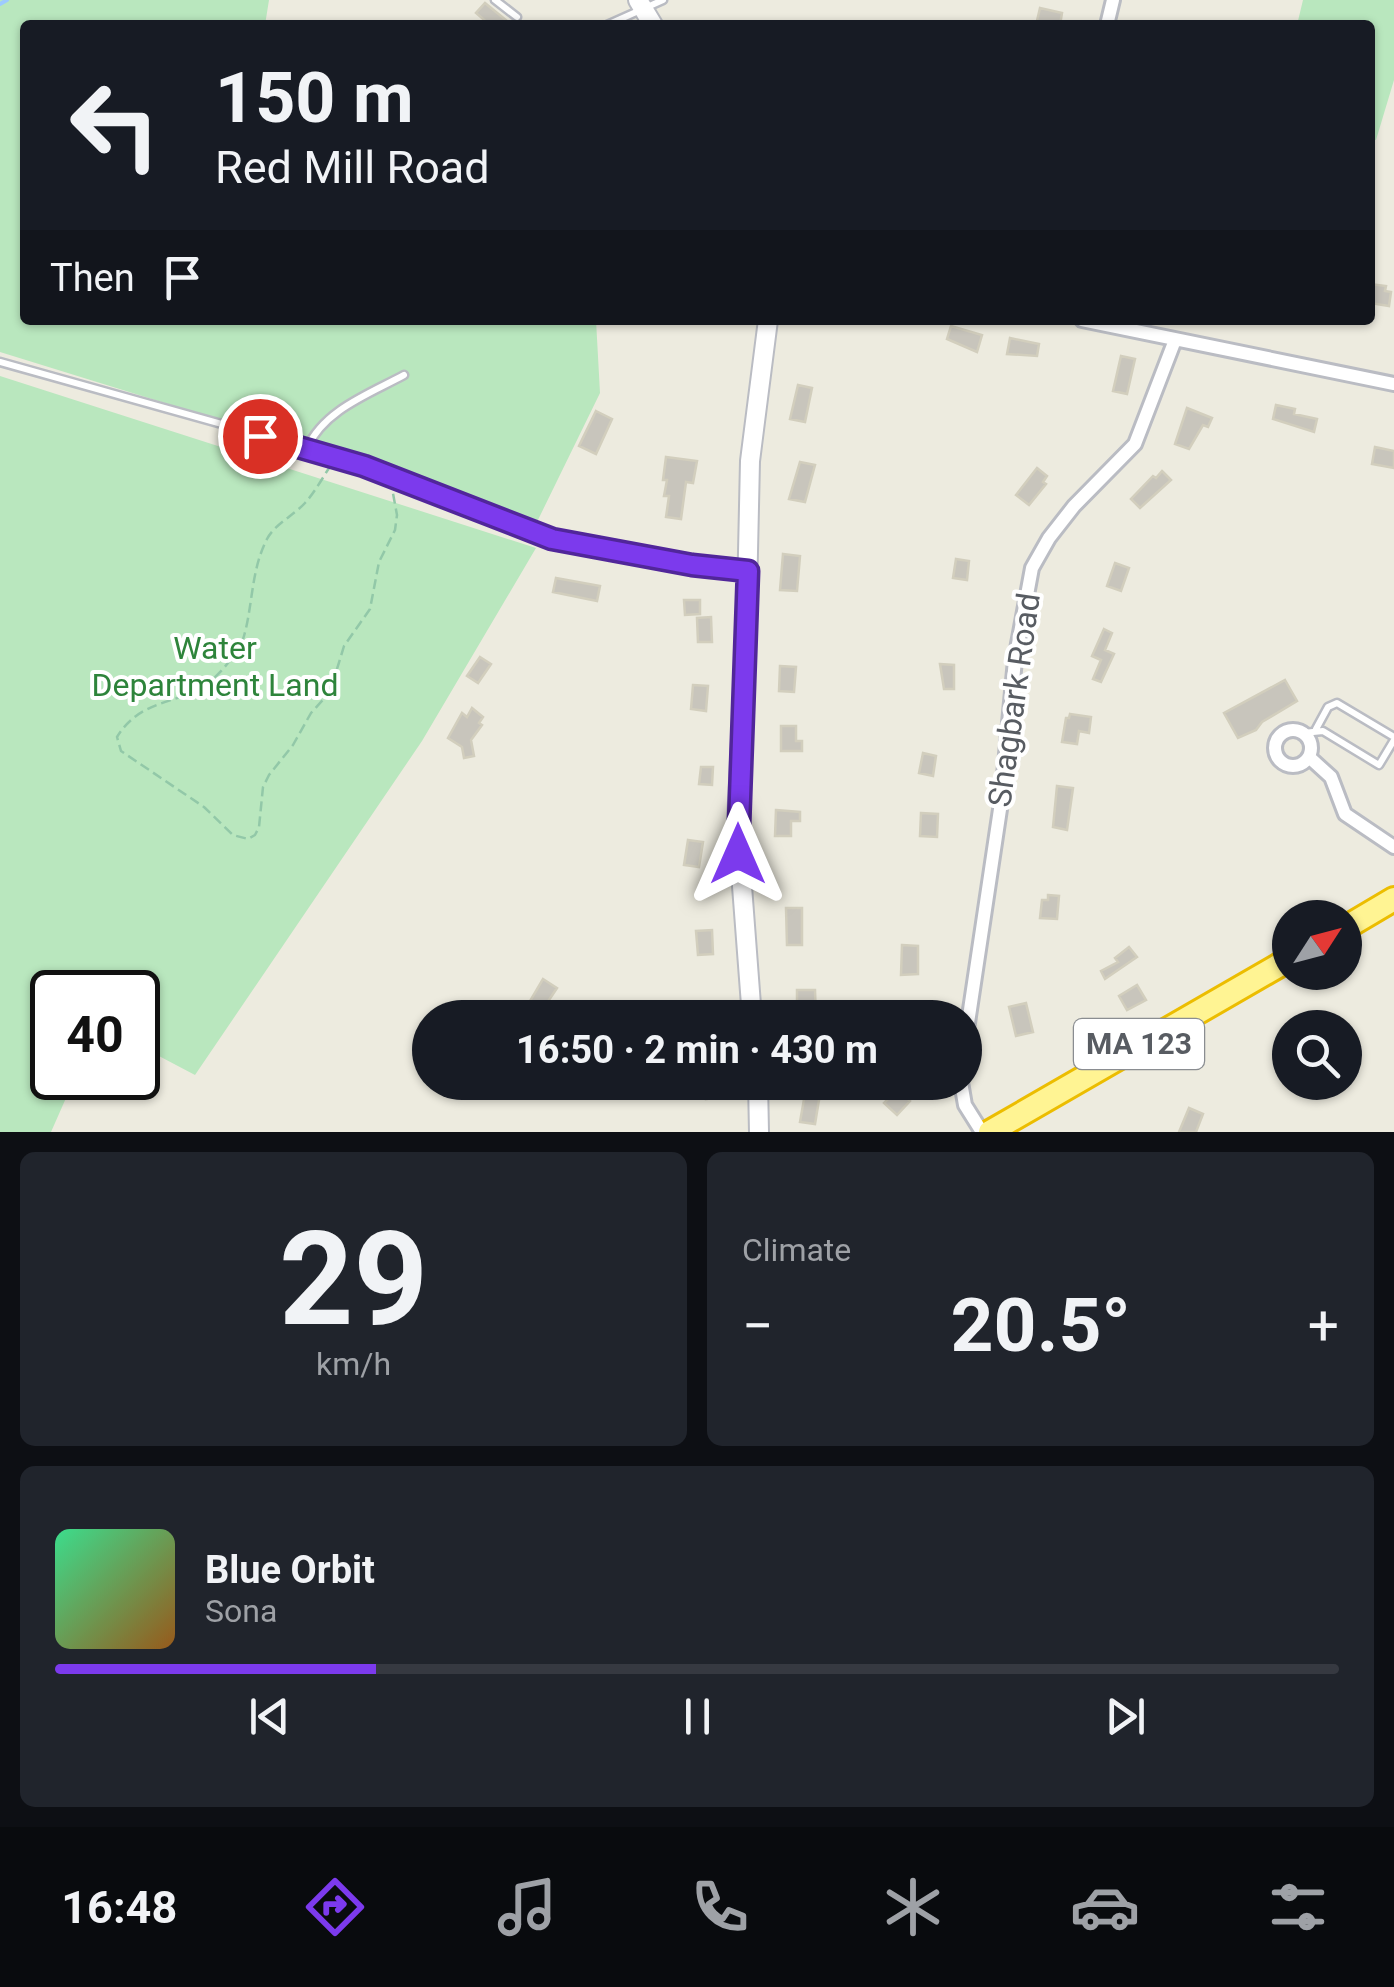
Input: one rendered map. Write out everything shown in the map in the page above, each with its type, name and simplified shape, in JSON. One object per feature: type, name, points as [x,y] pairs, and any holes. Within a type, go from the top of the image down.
[{"type":"highway","points":[[1362,918],[1394,899]]},
{"type":"highway","name":"MA 123","points":[[986,1132],[1272,969]]},
{"type":"street","points":[[751,1000],[737,820],[750,461],[767,325]]},
{"type":"street","points":[[1105,325],[1394,384]]},
{"type":"street","name":"Shagbark Road","points":[[972,1000],[1002,796],[1015,660],[1032,568],[1074,506],[1135,444],[1175,340]]},
{"type":"street","points":[[1310,757],[1294,767],[1282,763],[1275,753],[1280,735],[1291,730],[1310,732],[1310,757],[1331,776],[1345,814],[1394,847]]},
{"type":"street","points":[[759,1100],[760,1132]]},
{"type":"street","points":[[964,1100],[986,1132]]},
{"type":"lane","points":[[494,0],[517,17]]},
{"type":"lane","points":[[645,12],[663,0]]},
{"type":"lane","points":[[0,362],[336,456],[552,539],[692,565],[748,571]]},
{"type":"lane","points":[[307,448],[332,416],[404,375]]},
{"type":"lane","points":[[1337,703],[1394,738],[1379,765],[1323,731],[1310,732],[1328,707],[1337,703]]},
{"type":"path","points":[[336,456],[307,502],[268,536],[251,584],[244,639],[233,655],[212,680],[157,703],[126,722],[117,737],[121,750],[204,807],[233,834],[248,839],[255,835],[269,774],[293,745],[310,713],[330,692],[344,646],[370,609],[378,562],[395,530],[397,516],[390,476]]},
{"type":"green space","points":[[0,0],[269,0],[266,20],[20,20],[20,325],[596,325],[600,393],[535,526],[265,434],[0,352]]},
{"type":"green space","points":[[1303,0],[1394,0],[1394,80],[1376,140],[1375,20],[1298,20]]},
{"type":"green space","name":"Water Department Land","points":[[0,376],[536,548],[422,741],[195,1075],[160,1057],[160,970],[30,970],[30,1100],[65,1100],[51,1132],[0,1132]]},
{"type":"building","points":[[485,3],[506,20],[484,20],[476,13]]},
{"type":"building","points":[[1040,8],[1062,13],[1061,20],[1037,20]]},
{"type":"building","points":[[1375,285],[1386,286],[1385,291],[1391,292],[1389,306],[1375,304]]},
{"type":"building","points":[[951,326],[982,335],[977,352],[947,339]]},
{"type":"building","points":[[1010,338],[1039,344],[1037,356],[1007,354]]},
{"type":"building","points":[[1121,356],[1135,359],[1127,394],[1113,391]]},
{"type":"building","points":[[798,385],[812,388],[805,422],[790,419]]},
{"type":"building","points":[[1276,405],[1317,419],[1314,432],[1273,419]]},
{"type":"building","points":[[1187,408],[1212,418],[1208,427],[1203,425],[1189,449],[1175,444]]},
{"type":"building","points":[[596,411],[612,419],[596,454],[579,446]]},
{"type":"building","points":[[1375,447],[1394,451],[1394,468],[1372,464]]},
{"type":"building","points":[[666,457],[697,461],[693,483],[686,482],[681,519],[666,517]]},
{"type":"building","points":[[800,462],[815,465],[805,502],[789,499]]},
{"type":"building","points":[[1037,468],[1047,476],[1043,482],[1046,484],[1029,505],[1016,495]]},
{"type":"building","points":[[1162,471],[1171,480],[1140,508],[1131,499]]},
{"type":"building","points":[[783,554],[800,556],[797,591],[780,590]]},
{"type":"building","points":[[956,559],[969,561],[967,580],[953,578]]},
{"type":"building","points":[[1115,563],[1129,568],[1121,591],[1107,586]]},
{"type":"building","points":[[556,578],[600,586],[597,601],[553,592]]},
{"type":"building","points":[[684,600],[700,600],[700,614],[685,615]]},
{"type":"building","points":[[711,617],[712,642],[698,642],[697,618]]},
{"type":"building","points":[[1104,629],[1112,633],[1105,650],[1114,654],[1101,682],[1093,679],[1101,660],[1092,656]]},
{"type":"building","points":[[480,657],[491,664],[478,683],[467,676]]},
{"type":"building","points":[[940,664],[954,665],[954,689],[944,689]]},
{"type":"building","points":[[780,666],[796,667],[794,692],[779,691]]},
{"type":"building","points":[[1285,680],[1297,701],[1238,738],[1224,713]]},
{"type":"building","points":[[693,685],[708,686],[706,711],[691,709]]},
{"type":"building","points":[[472,708],[483,717],[479,723],[482,725],[471,740],[474,756],[464,758],[462,747],[448,738],[462,713],[467,717]]},
{"type":"building","points":[[1070,714],[1091,717],[1089,733],[1079,731],[1077,744],[1062,742]]},
{"type":"building","points":[[781,726],[796,726],[796,741],[802,741],[802,751],[781,751]]},
{"type":"building","points":[[923,753],[936,756],[933,776],[919,773]]},
{"type":"building","points":[[701,767],[713,767],[712,785],[699,784]]},
{"type":"building","points":[[1057,786],[1073,788],[1067,830],[1053,827]]},
{"type":"building","points":[[776,810],[800,812],[800,821],[791,821],[791,836],[775,836]]},
{"type":"building","points":[[921,813],[938,814],[937,837],[920,836]]},
{"type":"building","points":[[688,840],[703,842],[699,867],[684,865]]},
{"type":"building","points":[[1048,895],[1059,896],[1057,919],[1040,918],[1042,900],[1048,900]]},
{"type":"building","points":[[786,908],[802,908],[802,945],[787,945]]},
{"type":"building","points":[[712,930],[713,954],[698,955],[696,931]]},
{"type":"building","points":[[902,945],[918,946],[918,974],[901,975]]},
{"type":"building","points":[[1129,947],[1137,957],[1105,979],[1101,971],[1118,962],[1115,958]]},
{"type":"building","points":[[543,979],[557,988],[549,1000],[531,1000]]},
{"type":"building","points":[[1137,985],[1146,1000],[1127,1010],[1119,996]]},
{"type":"building","points":[[797,990],[815,990],[815,1000],[797,1000]]},
{"type":"building","points":[[1026,1003],[1033,1032],[1016,1036],[1009,1007]]},
{"type":"building","points":[[804,1100],[819,1100],[815,1124],[800,1122]]},
{"type":"building","points":[[887,1100],[910,1101],[897,1115],[884,1103]]},
{"type":"building","points":[[1189,1108],[1203,1114],[1196,1132],[1179,1132]]},
{"type":"waterway","points":[[0,4],[7,0]]},
{"type":"route","points":[[260,436],[336,456],[552,539],[692,565],[748,571],[738,854]]}]
